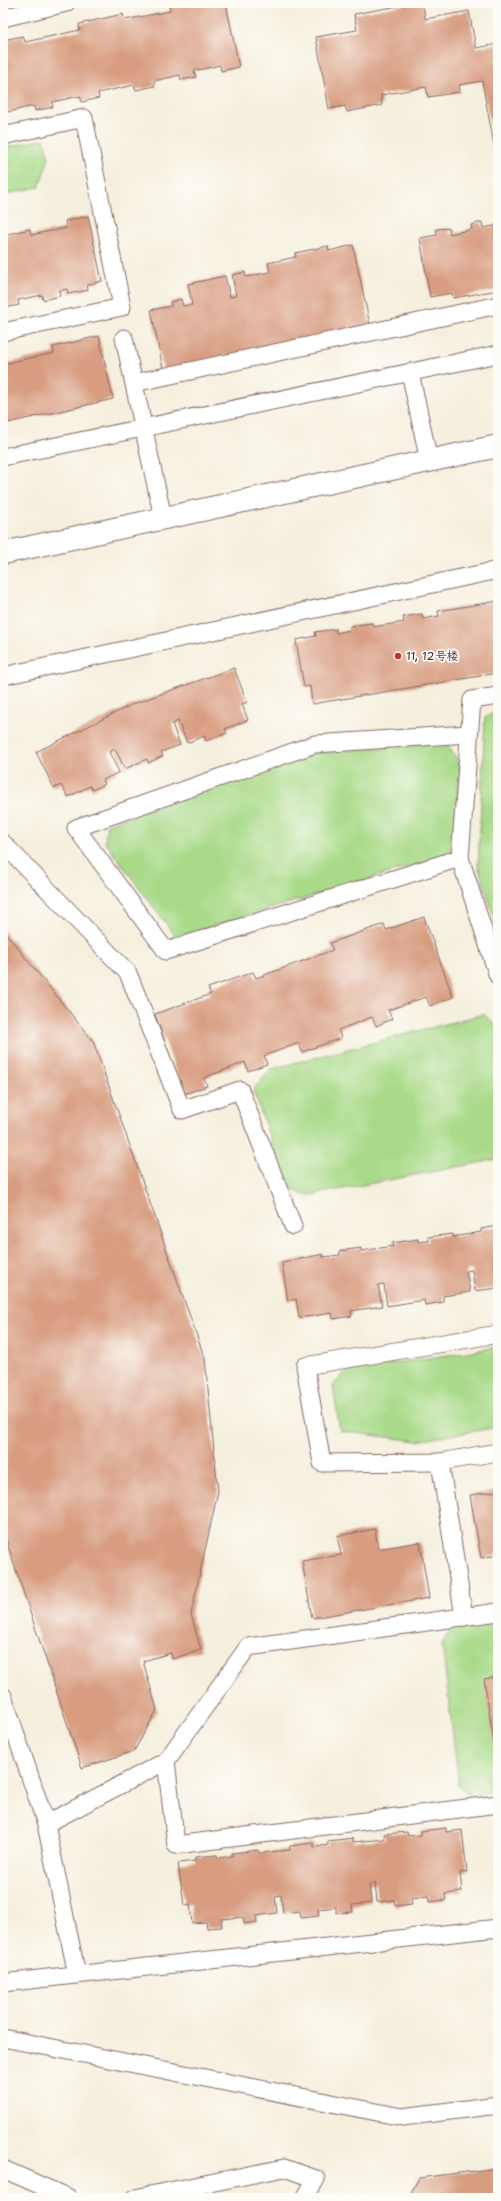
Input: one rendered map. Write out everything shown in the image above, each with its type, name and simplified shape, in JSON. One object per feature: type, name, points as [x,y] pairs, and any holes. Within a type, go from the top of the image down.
[{"type":"street","points":[[3,553],[498,446]]},
{"type":"lane","points":[[3,18],[66,3]]},
{"type":"lane","points":[[3,136],[84,118],[122,307],[3,332]]},
{"type":"lane","points":[[134,383],[498,305]]},
{"type":"lane","points":[[124,338],[163,518]]},
{"type":"lane","points":[[3,457],[498,354]]},
{"type":"lane","points":[[410,372],[429,461]]},
{"type":"lane","points":[[3,676],[498,570]]},
{"type":"lane","points":[[498,696],[472,700],[468,734],[460,858],[498,976]]},
{"type":"lane","points":[[460,858],[166,951],[76,828],[315,744],[468,734]]},
{"type":"lane","points":[[3,843],[128,973],[182,1110],[240,1090],[293,1226]]},
{"type":"lane","points":[[498,1334],[305,1366],[322,1463],[440,1462],[498,1452]]},
{"type":"lane","points":[[440,1462],[464,1617]]},
{"type":"lane","points":[[46,1824],[166,1761],[248,1647],[498,1612]]},
{"type":"lane","points":[[3,1696],[46,1824],[77,1975]]},
{"type":"lane","points":[[166,1761],[176,1845],[498,1804]]},
{"type":"lane","points":[[3,1984],[498,1928]]},
{"type":"lane","points":[[3,2038],[402,2117],[498,2106]]},
{"type":"lane","points":[[135,2198],[284,2168],[316,2179],[305,2198]]},
{"type":"lane","points":[[3,2169],[69,2198]]},
{"type":"green space","points":[[44,139],[49,158],[39,187],[3,195],[3,148]]},
{"type":"green space","points":[[494,712],[498,712],[498,930],[478,866],[485,718]]},
{"type":"green space","points":[[446,742],[460,765],[454,845],[442,857],[176,937],[105,842],[107,824],[315,753]]},
{"type":"green space","points":[[484,1014],[498,1028],[498,1159],[306,1196],[287,1187],[253,1090],[271,1069]]},
{"type":"green space","points":[[498,1347],[498,1427],[417,1441],[340,1431],[333,1386],[346,1371]]},
{"type":"green space","points":[[498,1621],[498,1792],[472,1796],[459,1786],[442,1644],[452,1627]]},
{"type":"building","points":[[176,3],[226,3],[239,67],[221,71],[220,65],[194,71],[196,77],[181,80],[180,75],[154,81],[155,86],[136,90],[134,85],[98,93],[99,98],[82,102],[80,96],[52,102],[53,107],[35,111],[34,106],[3,113],[3,40],[23,36],[25,42],[80,30],[79,24],[123,14],[124,20],[170,11],[169,5]]},
{"type":"building","points":[[415,3],[423,3],[425,19],[469,11],[476,48],[498,44],[498,166],[482,81],[459,85],[460,92],[428,97],[426,87],[381,95],[382,105],[347,112],[345,106],[329,109],[316,37],[357,30],[354,14]]},
{"type":"building","points":[[88,216],[102,281],[87,285],[88,290],[68,294],[67,289],[59,291],[60,296],[43,300],[42,295],[18,300],[19,305],[4,308],[3,235],[30,229],[31,235],[66,228],[65,221]]},
{"type":"building","points":[[482,222],[483,228],[498,225],[498,290],[453,298],[452,293],[430,297],[420,238],[437,235],[436,229],[449,228],[450,234],[472,229],[471,225]]},
{"type":"building","points":[[353,245],[370,325],[163,369],[151,310],[171,306],[170,302],[181,299],[183,306],[192,305],[188,284],[225,276],[230,297],[236,296],[232,275],[245,272],[246,277],[270,272],[268,263],[296,257],[295,253],[328,246],[329,251]]},
{"type":"building","points":[[99,336],[113,399],[3,424],[3,364],[54,353],[53,347]]},
{"type":"building","name":"11, 12号楼","points":[[498,601],[498,673],[312,704],[310,686],[304,687],[296,640],[316,636],[315,632],[336,629],[336,633],[350,630],[350,626],[372,623],[373,627],[404,622],[403,617],[422,614],[423,619],[439,616],[438,611]]},
{"type":"building","points":[[234,668],[247,702],[242,704],[248,720],[225,729],[227,733],[206,741],[204,736],[187,743],[178,721],[172,724],[180,745],[161,752],[163,756],[148,763],[147,759],[125,769],[115,749],[109,752],[119,772],[103,780],[105,784],[92,790],[90,786],[68,797],[61,785],[54,788],[36,752],[133,704]]},
{"type":"building","points":[[424,917],[453,997],[430,1006],[426,997],[388,1010],[392,1019],[376,1026],[372,1017],[338,1030],[341,1038],[302,1052],[299,1043],[264,1056],[267,1064],[248,1071],[245,1062],[204,1078],[207,1086],[184,1094],[155,1014],[211,994],[208,988],[253,972],[256,978],[333,950],[330,943],[384,924],[386,930]]},
{"type":"building","points":[[3,930],[93,1041],[205,1359],[218,1491],[191,1614],[201,1650],[172,1659],[171,1653],[143,1661],[157,1710],[134,1751],[82,1768],[3,1531]]},
{"type":"building","points":[[498,1226],[498,1288],[475,1291],[472,1270],[466,1271],[470,1292],[443,1296],[443,1302],[425,1305],[424,1300],[387,1306],[384,1284],[378,1285],[382,1306],[351,1311],[352,1316],[333,1319],[332,1313],[299,1318],[296,1299],[288,1301],[282,1263],[323,1254],[323,1257],[340,1255],[340,1251],[361,1248],[361,1251],[393,1246],[392,1243],[418,1239],[418,1242],[429,1241],[428,1237],[453,1234],[453,1237],[481,1232],[481,1229]]},
{"type":"building","points":[[498,1491],[498,1555],[481,1558],[470,1495]]},
{"type":"building","points":[[375,1529],[378,1549],[420,1542],[429,1598],[312,1618],[302,1561],[341,1555],[337,1536]]},
{"type":"building","points":[[498,1677],[498,1742],[494,1743],[484,1679]]},
{"type":"building","points":[[446,1828],[446,1832],[462,1830],[467,1872],[460,1873],[462,1892],[445,1894],[446,1900],[429,1902],[428,1896],[411,1898],[412,1904],[395,1906],[394,1900],[377,1902],[375,1883],[369,1884],[371,1903],[352,1905],[353,1912],[336,1913],[336,1907],[318,1909],[319,1916],[301,1918],[300,1911],[283,1913],[281,1895],[275,1896],[277,1913],[256,1916],[257,1922],[244,1924],[243,1917],[221,1919],[222,1927],[207,1928],[206,1922],[192,1923],[190,1904],[184,1905],[178,1863],[195,1861],[195,1857],[217,1855],[218,1858],[232,1856],[232,1853],[258,1850],[259,1853],[290,1850],[290,1846],[313,1843],[314,1847],[328,1845],[328,1841],[353,1838],[353,1842],[385,1839],[384,1834],[407,1832],[408,1836],[421,1835],[421,1831]]},
{"type":"building","points":[[498,2168],[498,2198],[408,2198],[419,2178]]},
{"type":"place","name":"11, 12号楼","points":[[398,656]]}]
